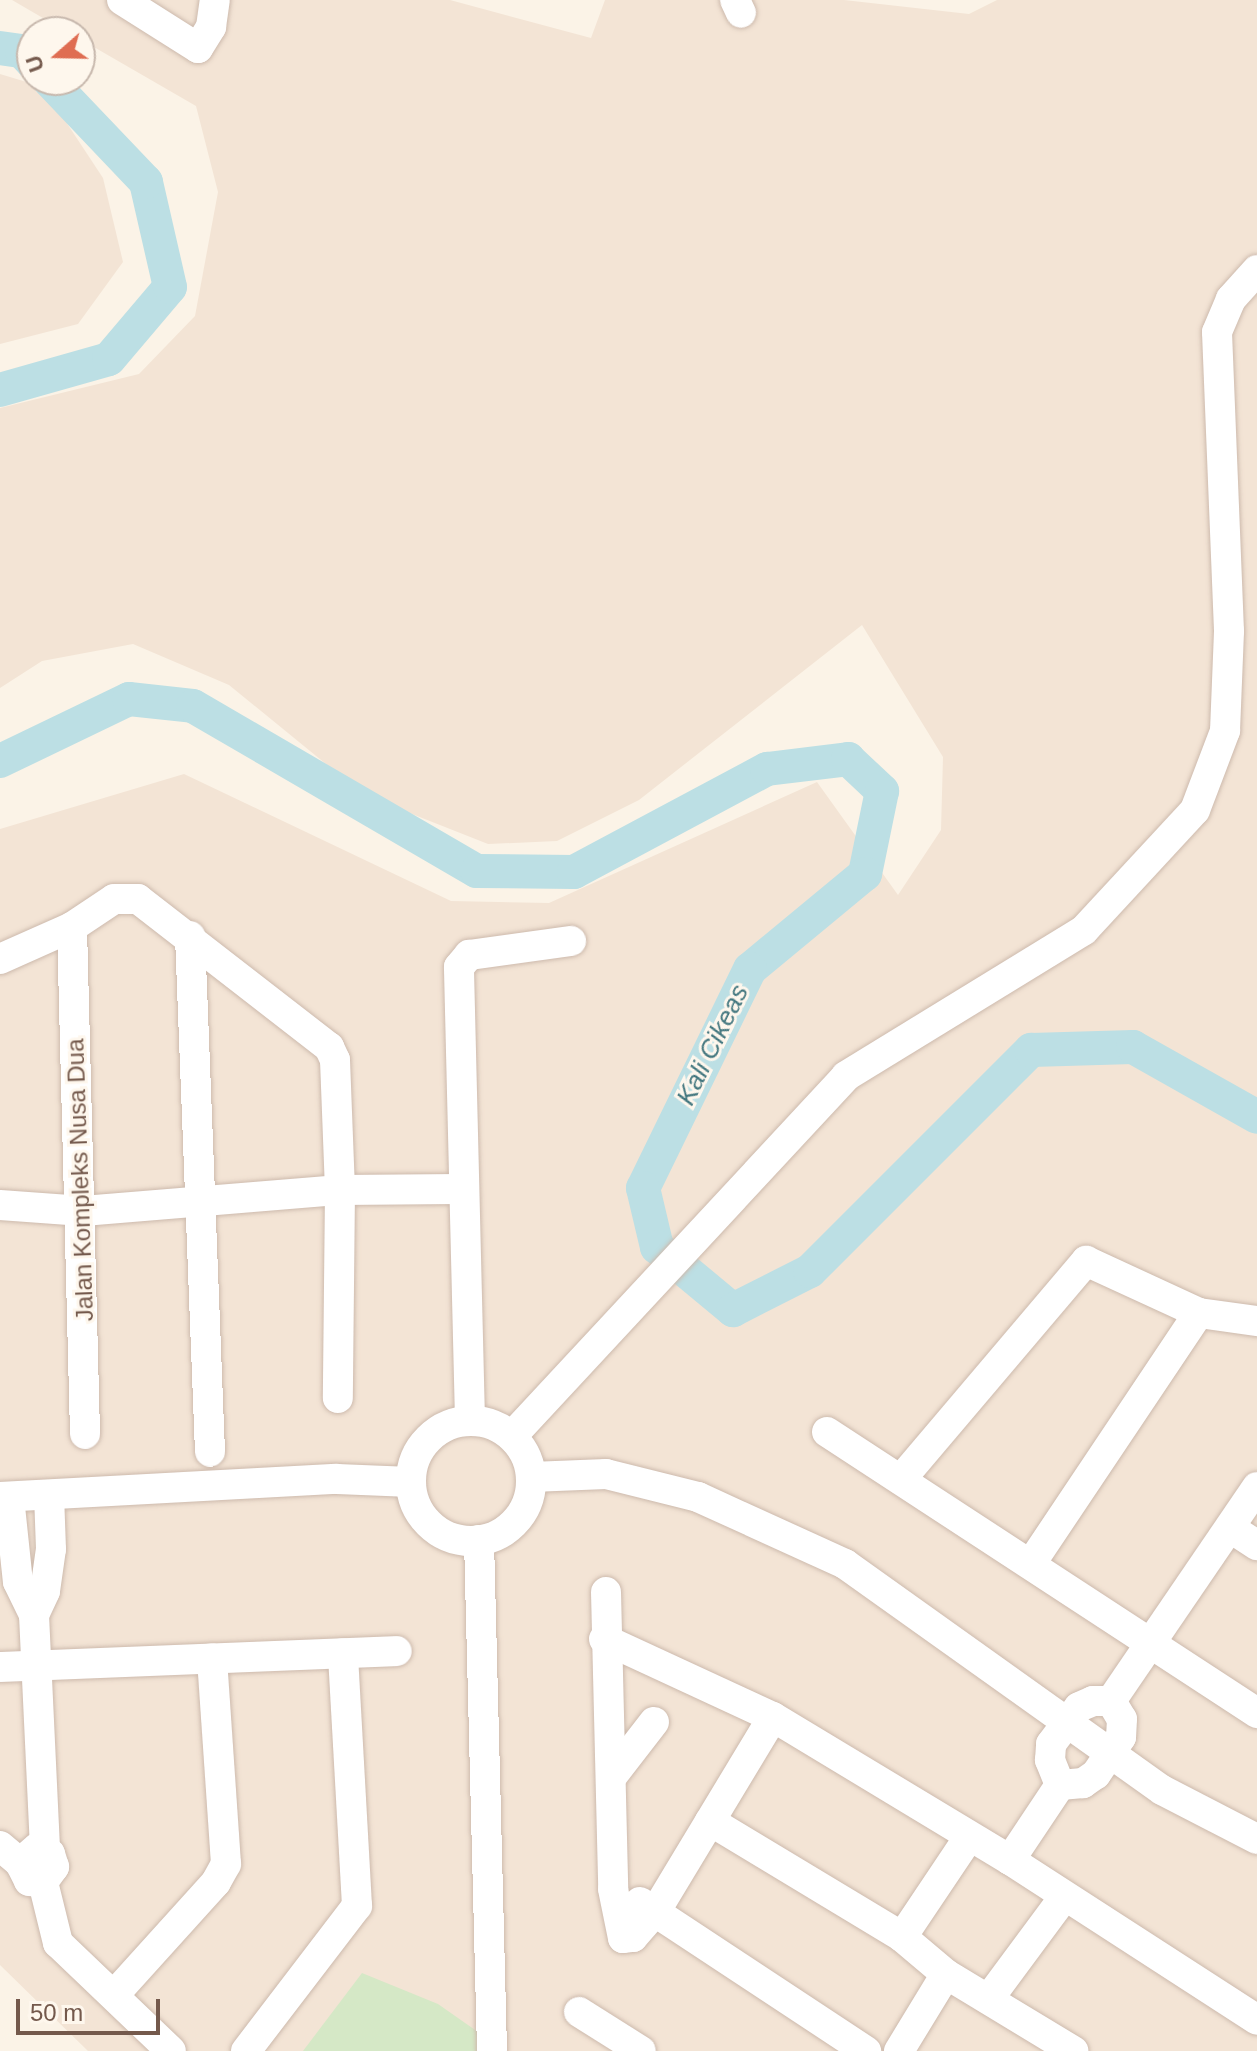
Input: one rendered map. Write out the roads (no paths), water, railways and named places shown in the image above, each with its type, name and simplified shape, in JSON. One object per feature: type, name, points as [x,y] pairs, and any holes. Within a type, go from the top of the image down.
[{"type":"street","points":[[122,0],[198,48],[211,27],[215,0]]},
{"type":"street","points":[[512,1436],[846,1076],[1084,930],[1195,810],[1225,731],[1229,631],[1217,332],[1231,299],[1257,270]]},
{"type":"street","points":[[0,959],[72,927],[114,899],[131,898],[190,936],[329,1047],[335,1060],[340,1190],[338,1398]]},
{"type":"street","name":"Jalan Kompleks Nusa Dua","points":[[72,927],[83,1211],[85,1434]]},
{"type":"street","points":[[190,936],[210,1452]]},
{"type":"street","points":[[470,1420],[460,1189],[456,981],[461,960],[571,941]]},
{"type":"street","points":[[0,1205],[83,1211],[340,1190],[460,1189]]},
{"type":"street","points":[[902,1478],[1083,1263],[1092,1261],[1199,1313],[1257,1321]]},
{"type":"street","points":[[1032,1562],[1199,1313]]},
{"type":"street","points":[[470,1420],[493,1424],[512,1436],[526,1455],[531,1477],[523,1512],[496,1536],[479,1540],[442,1534],[427,1522],[411,1482],[420,1448],[433,1433],[470,1420]]},
{"type":"street","points":[[827,1432],[1156,1642],[1257,1713]]},
{"type":"street","points":[[531,1477],[606,1474],[698,1497],[764,1524],[845,1564],[1111,1756],[1162,1790],[1257,1839]]},
{"type":"street","points":[[171,2051],[58,1943],[27,1860],[37,1666],[34,1615],[18,1582],[5,1497],[337,1479],[411,1482]]},
{"type":"street","points":[[1060,1785],[1050,1760],[1051,1744],[1066,1722],[1086,1703],[1111,1701],[1244,1537],[1256,1491]]},
{"type":"street","points":[[34,1615],[45,1591],[51,1549],[49,1495]]},
{"type":"street","points":[[479,1540],[492,2051]]},
{"type":"street","points":[[14,1550],[51,1549]]},
{"type":"street","points":[[606,1592],[604,1639],[613,1775],[613,1889],[619,1935],[625,1940],[657,1909],[773,1717]]},
{"type":"street","points":[[604,1639],[773,1717],[1010,1860],[1257,2020]]},
{"type":"street","points":[[0,1667],[397,1651]]},
{"type":"street","points":[[246,2051],[357,1906],[343,1653]]},
{"type":"street","points":[[114,1995],[216,1882],[226,1864],[212,1658]]},
{"type":"street","points":[[1060,1785],[1083,1783],[1111,1756],[1121,1737],[1122,1719],[1111,1701]]},
{"type":"street","points":[[613,1775],[654,1722]]},
{"type":"street","points":[[1010,1860],[1060,1785]]},
{"type":"street","points":[[710,1821],[902,1937],[946,1974],[990,1997],[1073,2051]]},
{"type":"street","points":[[902,1937],[969,1837]]},
{"type":"street","points":[[613,1889],[657,1909],[866,2051]]},
{"type":"street","points":[[990,1997],[1064,1897]]},
{"type":"street","points":[[899,2051],[946,1974]]},
{"type":"street","points":[[579,2012],[641,2051]]},
{"type":"waterway","name":"Kali Cikeas","points":[[0,48],[16,50]]},
{"type":"waterway","name":"Kali Cikeas","points":[[0,390],[109,359],[170,287],[146,182],[64,96]]},
{"type":"waterway","name":"Kali Cikeas","points":[[0,761],[129,699],[193,706],[477,871],[574,872],[767,769],[848,759],[882,791],[865,874],[750,969],[643,1188],[657,1247],[733,1310],[810,1271],[1031,1050],[1133,1047],[1257,1117]]}]
